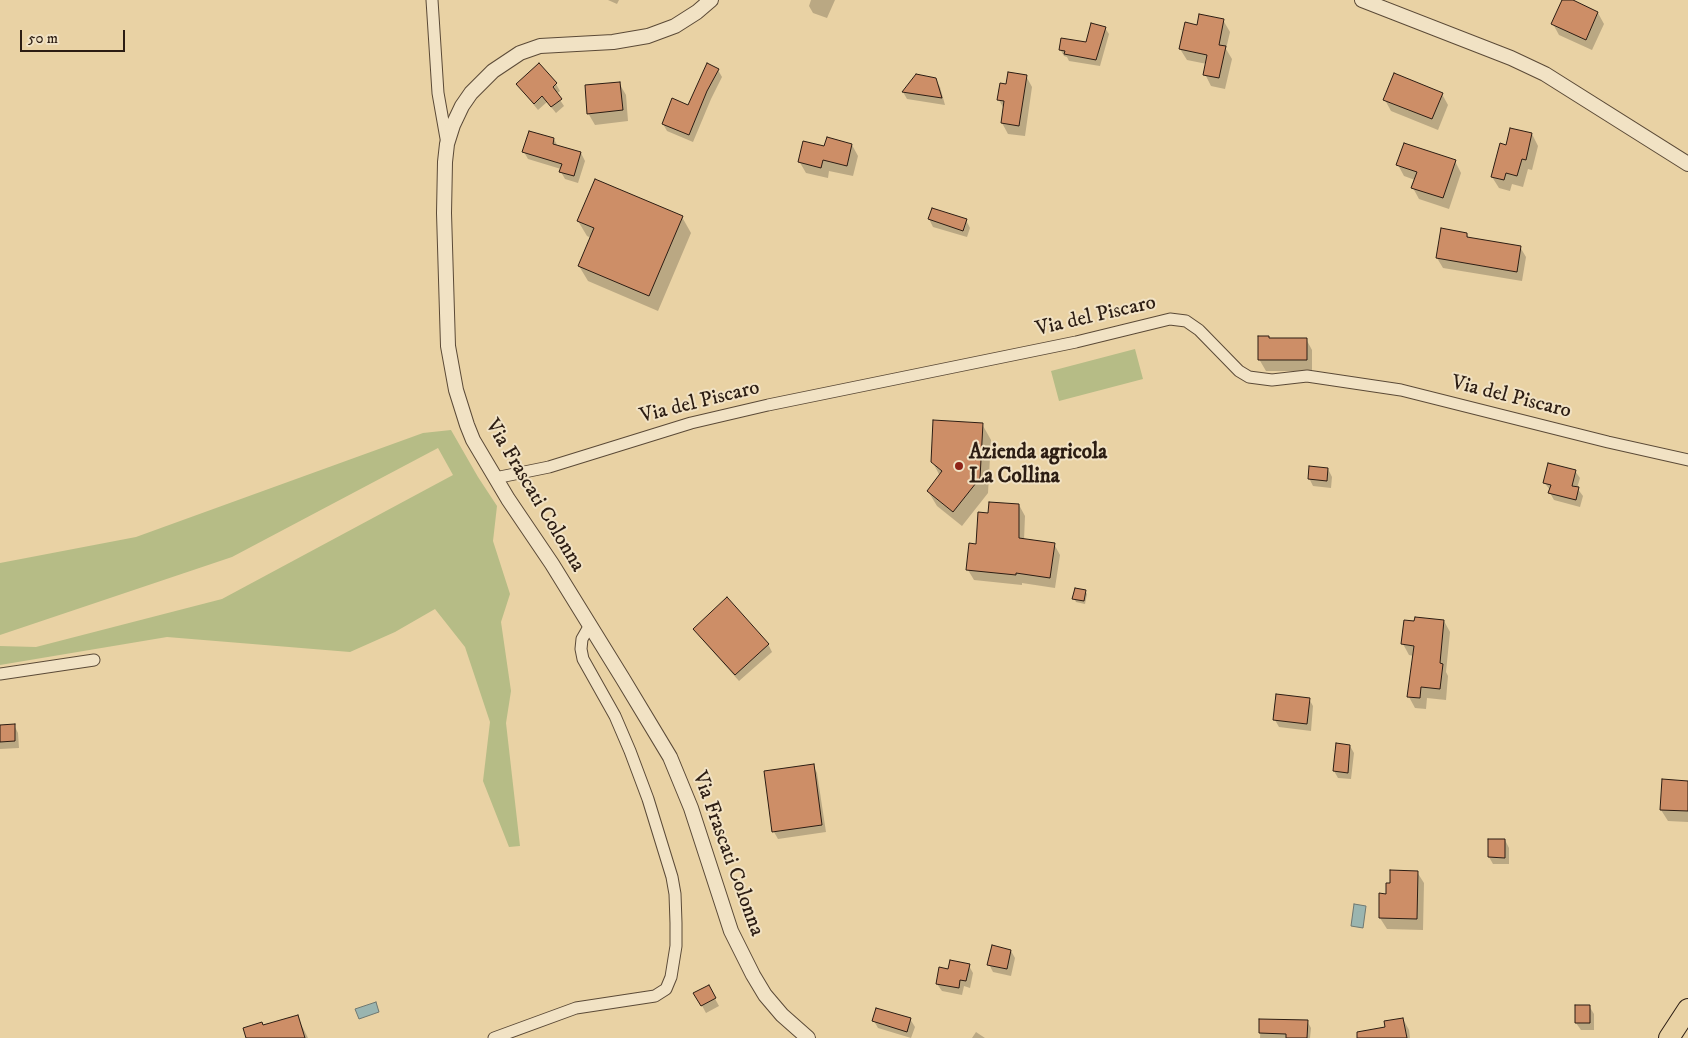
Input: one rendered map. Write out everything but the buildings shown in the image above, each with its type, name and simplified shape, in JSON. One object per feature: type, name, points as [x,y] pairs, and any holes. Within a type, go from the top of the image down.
[{"type":"highway","points":[[1669,1038],[1688,1009]]},
{"type":"street","points":[[432,0],[438,93],[448,144]]},
{"type":"street","name":"Via Frascati Colonna","points":[[711,0],[697,12],[663,32],[613,42],[540,46],[520,53],[493,71],[471,93],[456,118],[448,144],[444,170],[447,332],[456,390],[473,440],[663,744],[691,808],[728,920],[750,970],[765,994],[782,1015],[808,1038]]},
{"type":"street","points":[[1362,0],[1511,58],[1545,74],[1688,164]]},
{"type":"street","name":"Via del Piscaro","points":[[495,478],[549,466],[691,423],[768,405],[1076,342],[1170,319],[1186,321],[1199,330],[1239,371],[1249,377],[1272,380],[1308,376],[1401,390],[1688,460]]},
{"type":"street","points":[[494,1038],[569,1009],[654,996],[666,989],[671,977],[676,946],[675,894],[672,877],[648,799],[628,745],[615,716],[581,655],[582,639],[590,625]]},
{"type":"street","points":[[0,674],[94,660]]},
{"type":"green space","points":[[1135,349],[1143,379],[1059,401],[1051,371]]},
{"type":"green space","points":[[451,430],[497,506],[493,541],[510,594],[501,622],[511,691],[506,723],[520,846],[509,847],[483,781],[490,722],[465,647],[435,609],[395,632],[350,652],[167,637],[0,665],[0,646],[36,647],[222,599],[453,475],[438,448],[232,557],[0,635],[0,563],[136,537],[423,433]]},
{"type":"water","points":[[1354,904],[1366,906],[1363,928],[1351,926]]},
{"type":"water","points":[[376,1002],[379,1012],[359,1019],[355,1009]]},
{"type":"place","name":"Azienda agricola La Collina","points":[[959,466]]}]
